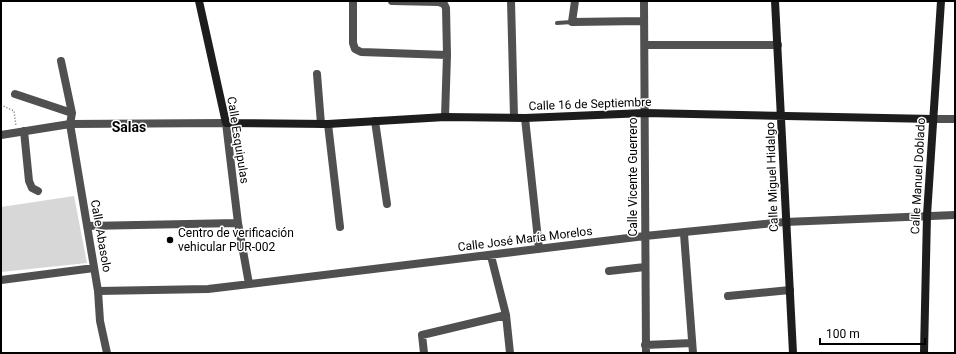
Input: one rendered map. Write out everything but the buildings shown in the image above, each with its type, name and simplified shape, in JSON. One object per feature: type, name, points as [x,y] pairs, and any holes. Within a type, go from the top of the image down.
[{"type":"street","name":"Calle Esquipulas","points":[[198,1],[226,123],[238,223],[249,284]]},
{"type":"street","points":[[353,1],[355,49],[361,52],[448,55]]},
{"type":"street","points":[[392,1],[439,2],[444,4],[446,8],[448,55],[445,117]]},
{"type":"street","points":[[511,1],[514,117]]},
{"type":"street","points":[[575,1],[572,22],[643,21]]},
{"type":"street","name":"Calle Vicente Guerrero","points":[[644,1],[646,349]]},
{"type":"street","name":"Calle Miguel Hidalgo","points":[[775,1],[782,116],[785,222],[793,353]]},
{"type":"street","name":"Calle Manuel Doblado","points":[[924,353],[927,216],[940,1]]},
{"type":"street","points":[[645,45],[778,45]]},
{"type":"street","points":[[15,94],[72,112],[61,61]]},
{"type":"street","points":[[317,74],[340,227]]},
{"type":"street","name":"Calle Abasolo","points":[[72,112],[70,124],[98,291],[100,321],[107,353]]},
{"type":"street","name":"Calle 16 de Septiembre","points":[[226,123],[324,124],[445,117],[525,118],[645,113],[955,119]]},
{"type":"street","points":[[525,118],[539,249]]},
{"type":"street","points":[[375,122],[387,204]]},
{"type":"street","points":[[1,135],[70,124],[226,123]]},
{"type":"street","points":[[20,132],[29,181],[32,188],[38,190]]},
{"type":"street","name":"Calle José María Morelos","points":[[98,291],[208,289],[491,256],[645,236],[684,234],[785,222],[955,215]]},
{"type":"street","points":[[87,226],[238,223]]},
{"type":"street","points":[[684,234],[693,353]]},
{"type":"street","points":[[491,256],[506,315],[510,353]]},
{"type":"street","points":[[609,271],[645,267]]},
{"type":"street","points":[[1,280],[94,268]]},
{"type":"street","points":[[728,296],[790,290]]},
{"type":"street","points":[[424,353],[422,335],[506,315]]},
{"type":"street","points":[[646,349],[692,342]]},
{"type":"lane","points":[[557,23],[572,22]]},
{"type":"path","points":[[1,105],[14,111],[20,132]]},
{"type":"shaded area","points":[[74,196],[87,263],[1,272],[1,207]]},
{"type":"place","name":"Centro de verificación vehicular PUR-002","points":[[170,240]]},
{"type":"district","name":"Salas","points":[[129,127]]}]
